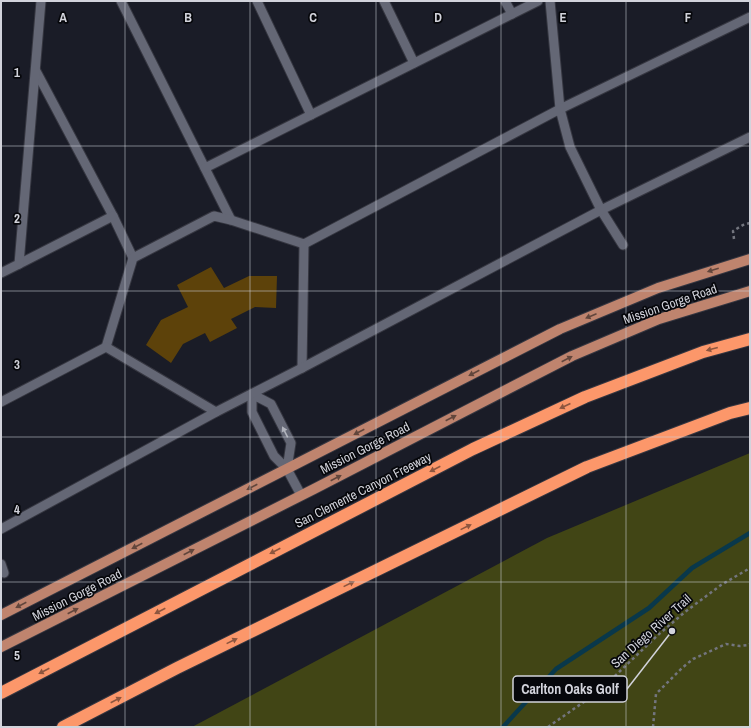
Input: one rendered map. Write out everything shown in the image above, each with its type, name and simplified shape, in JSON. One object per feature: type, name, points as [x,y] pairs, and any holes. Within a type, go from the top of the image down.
[{"type":"highway","name":"San Clemente Canyon Freeway","points":[[1,693],[473,449],[585,396],[703,352],[750,339]]},
{"type":"highway","points":[[63,727],[184,665],[588,467],[730,413],[750,408]]},
{"type":"main road","name":"Mission Gorge Road","points":[[1,614],[560,329],[658,288],[750,259]]},
{"type":"main road","name":"Mission Gorge Road","points":[[1,647],[572,356],[659,319],[750,291]]},
{"type":"lane","points":[[19,264],[36,70],[40,1]]},
{"type":"lane","points":[[121,1],[231,220]]},
{"type":"lane","points":[[257,1],[311,114]]},
{"type":"lane","points":[[384,1],[414,63]]},
{"type":"lane","points":[[505,1],[512,14]]},
{"type":"lane","points":[[205,168],[538,1]]},
{"type":"lane","points":[[550,1],[560,109],[570,147],[601,210],[623,245]]},
{"type":"lane","points":[[133,258],[214,216],[231,220],[304,244],[560,109],[750,17]]},
{"type":"lane","points":[[1,402],[106,346],[133,258],[113,216],[36,70]]},
{"type":"lane","points":[[1,529],[216,412],[601,210],[750,137]]},
{"type":"lane","points":[[1,273],[113,216]]},
{"type":"lane","points":[[302,368],[304,244]]},
{"type":"lane","points":[[106,346],[216,412]]},
{"type":"lane","points":[[252,394],[270,404],[291,443],[287,469]]},
{"type":"lane","points":[[252,394],[252,412],[274,456],[287,469],[301,495]]},
{"type":"path","points":[[734,239],[733,231],[743,224],[750,223]]},
{"type":"path","name":"San Diego River Trail","points":[[548,727],[598,692],[658,635],[685,612],[721,584],[750,568]]},
{"type":"path","points":[[653,727],[656,694],[682,668],[693,659],[726,644],[740,646],[750,644]]},
{"type":"green space","points":[[750,453],[750,727],[192,727],[547,538]]},
{"type":"building","points":[[211,267],[224,288],[249,276],[277,276],[276,308],[255,307],[231,319],[237,328],[210,342],[205,333],[183,344],[171,363],[146,345],[161,320],[188,307],[177,285]]},
{"type":"waterway","points":[[503,727],[556,669],[649,608],[692,568],[750,533]]},
{"type":"place","name":"Carlton Oaks Golf","points":[[672,631]]}]
